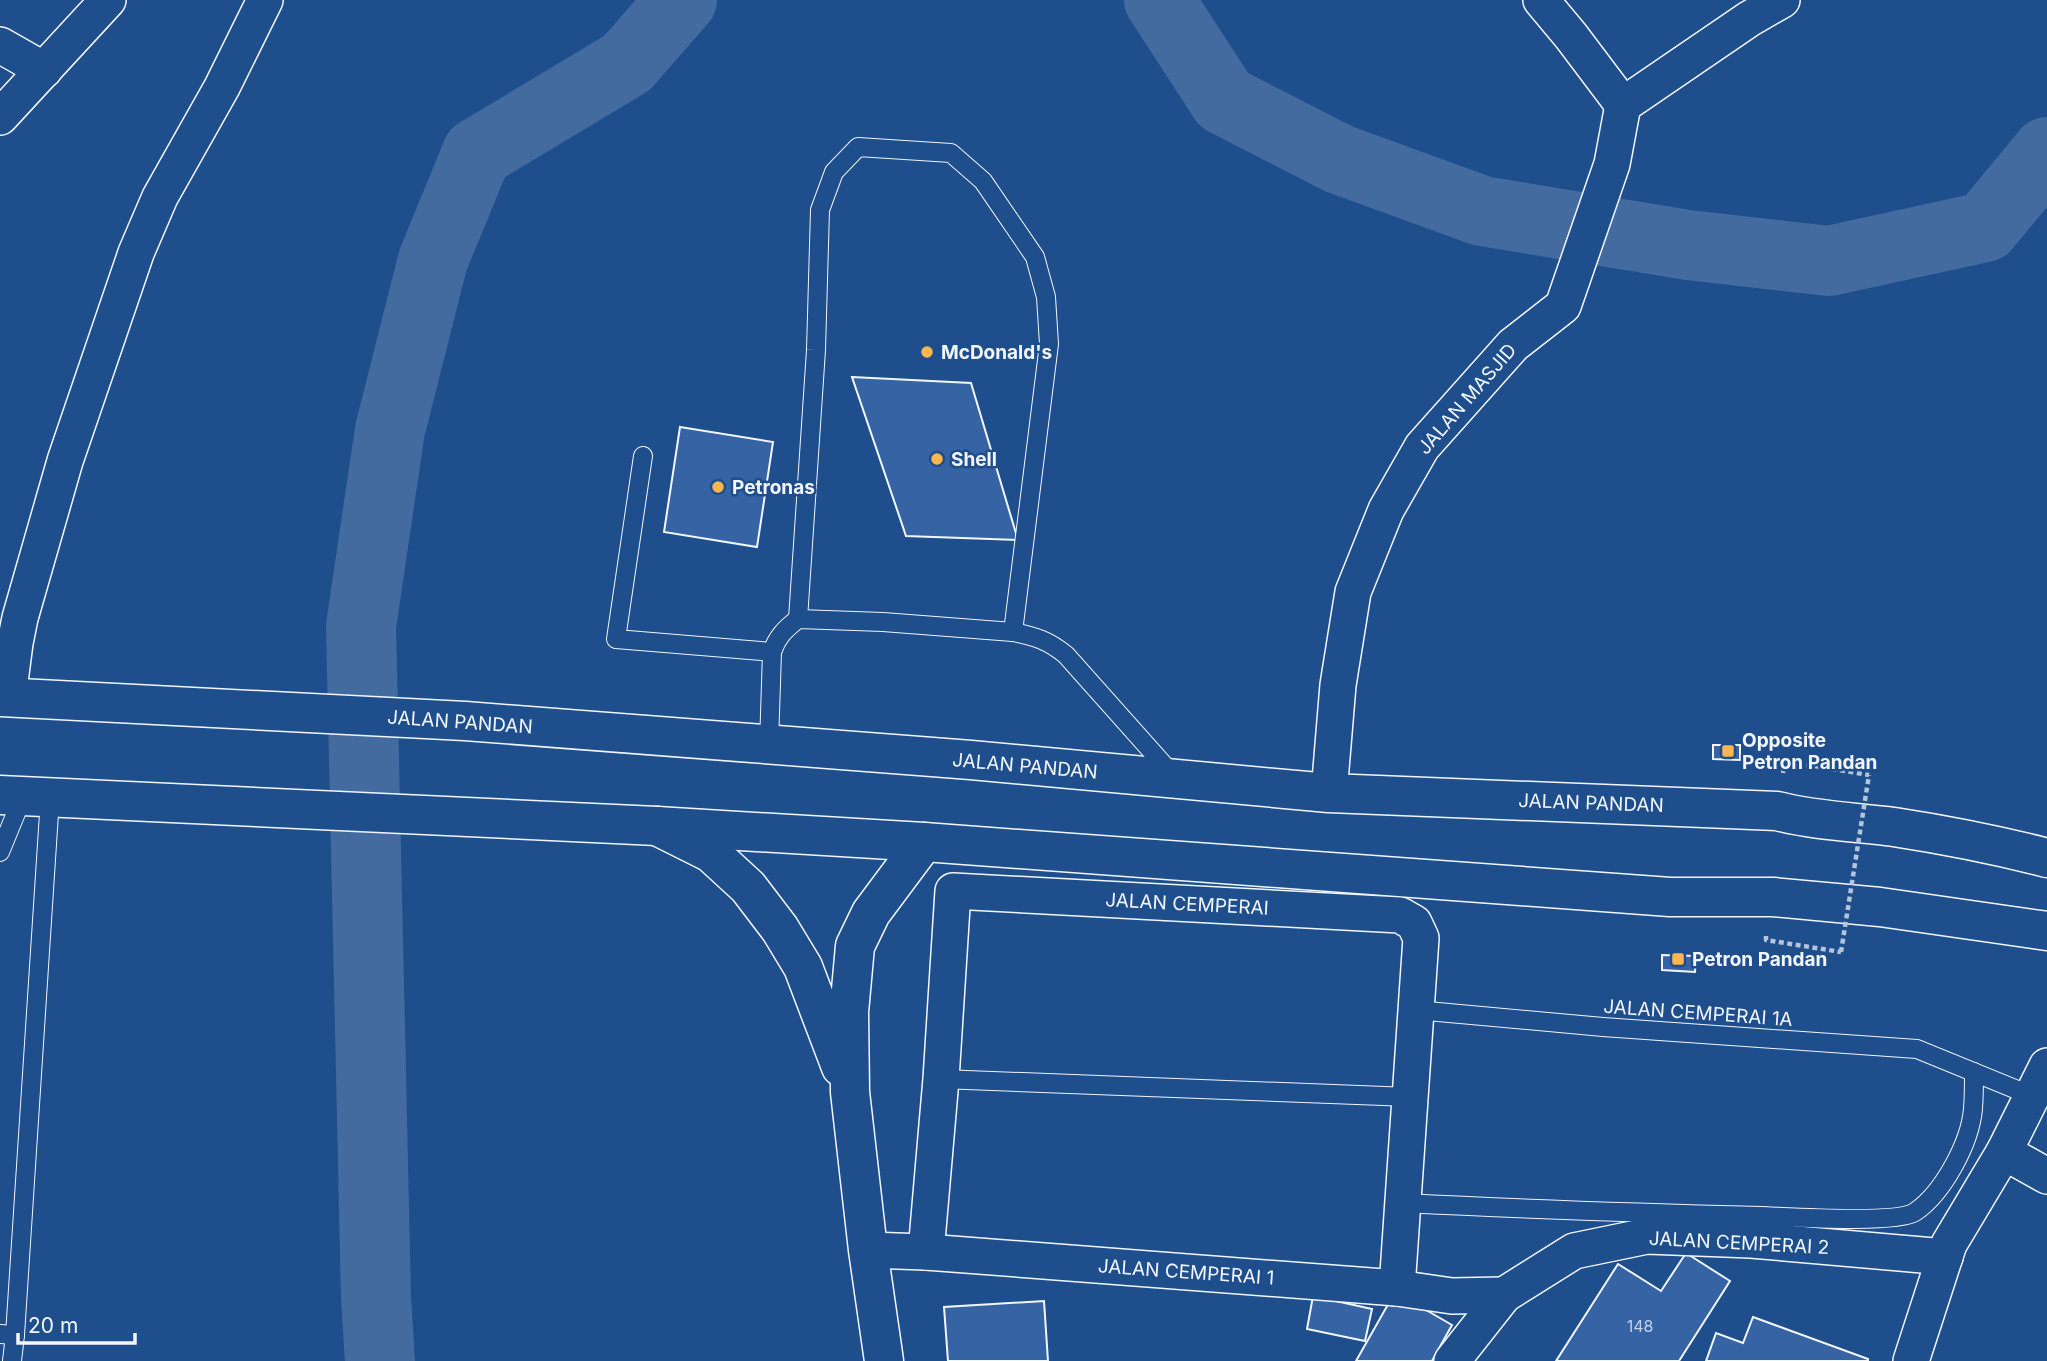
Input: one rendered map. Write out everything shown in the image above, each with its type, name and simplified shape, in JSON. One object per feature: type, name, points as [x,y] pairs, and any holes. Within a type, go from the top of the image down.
[{"type":"main road","name":"JALAN PANDAN","points":[[4,697],[466,722],[769,744],[1329,793],[1777,811],[1805,818],[1953,836],[2047,858]]},
{"type":"main road","points":[[25,796],[657,826],[924,842],[1670,897],[1773,897],[1880,906],[2047,931]]},
{"type":"main road","points":[[657,826],[711,853],[748,887],[780,929],[803,967],[850,1092]]},
{"type":"main road","points":[[884,1361],[850,1092],[849,1012],[855,946],[871,913],[924,842]]},
{"type":"street","points":[[0,117],[108,0]]},
{"type":"street","points":[[4,697],[20,618],[61,474],[136,253],[160,197],[222,87],[265,0]]},
{"type":"street","points":[[1541,0],[1623,105],[1749,19],[1782,0]]},
{"type":"street","points":[[0,45],[44,70]]},
{"type":"street","name":"JALAN MASJID","points":[[1329,793],[1338,685],[1353,592],[1386,510],[1422,447],[1513,345],[1563,306],[1612,164],[1623,105]]},
{"type":"street","name":"JALAN CEMPERAI","points":[[926,1252],[953,891],[1400,915],[1414,923],[1421,937],[1397,1288]]},
{"type":"street","points":[[1911,1361],[1949,1244],[2004,1152],[2040,1081]]},
{"type":"street","points":[[2004,1152],[2047,1176]]},
{"type":"street","name":"JALAN CEMPERAI 2","points":[[1452,1361],[1504,1295],[1574,1251],[1647,1236],[1751,1240],[1945,1257]]},
{"type":"street","name":"JALAN CEMPERAI 1","points":[[868,1250],[926,1252],[1397,1288],[1452,1296],[1504,1295]]},
{"type":"lane","points":[[798,619],[816,350],[820,210],[834,172],[858,147],[910,150],[951,153],[983,181],[1035,257],[1046,297],[1049,344],[1013,632]]},
{"type":"lane","points":[[643,456],[617,639],[772,653]]},
{"type":"lane","points":[[769,744],[772,653],[776,640],[785,628],[798,619],[883,622],[1013,632],[1052,644],[1066,655],[1177,779]]},
{"type":"lane","points":[[0,852],[25,796]]},
{"type":"lane","points":[[12,1361],[8,1334],[25,796]]},
{"type":"lane","name":"JALAN CEMPERAI 1A","points":[[1416,1010],[1602,1027],[1917,1049],[1974,1072],[2040,1081]]},
{"type":"lane","points":[[1403,1203],[1856,1219],[1912,1214],[1939,1189],[1962,1147],[1973,1111],[1974,1072]]},
{"type":"lane","points":[[941,1079],[1410,1097]]},
{"type":"path","points":[[1766,940],[1840,952],[1869,775],[1785,761]]},
{"type":"building","name":"Shell","points":[[852,377],[971,383],[1018,540],[906,536]]},
{"type":"building","name":"Petronas","points":[[680,427],[773,442],[757,547],[664,532]]},
{"type":"building","points":[[1713,745],[1740,745],[1740,760],[1713,759]]},
{"type":"building","points":[[1662,955],[1696,956],[1695,972],[1662,970]]},
{"type":"building","points":[[1686,1253],[1730,1281],[1679,1361],[1556,1361],[1618,1264],[1661,1291]]},
{"type":"building","points":[[1395,1292],[1452,1325],[1432,1361],[1356,1361]]},
{"type":"building","points":[[1313,1296],[1372,1309],[1365,1341],[1307,1329]]},
{"type":"building","points":[[1044,1301],[1048,1361],[948,1361],[944,1307]]},
{"type":"building","points":[[1753,1317],[1868,1361],[1706,1361],[1716,1333],[1743,1343]]},
{"type":"waterway","points":[[380,1361],[376,1298],[361,626],[390,430],[433,260],[477,153],[627,63],[682,0]]},
{"type":"waterway","points":[[1159,0],[1224,100],[1339,159],[1482,211],[1688,245],[1829,261],[1985,227],[2047,152]]},
{"type":"place","name":"McDonald's","points":[[927,352]]},
{"type":"place","name":"Shell","points":[[937,459]]},
{"type":"place","name":"Petronas","points":[[718,487]]},
{"type":"place","name":"Opposite Petron Pandan","points":[[1728,751]]},
{"type":"place","name":"Petron Pandan","points":[[1678,959]]}]
